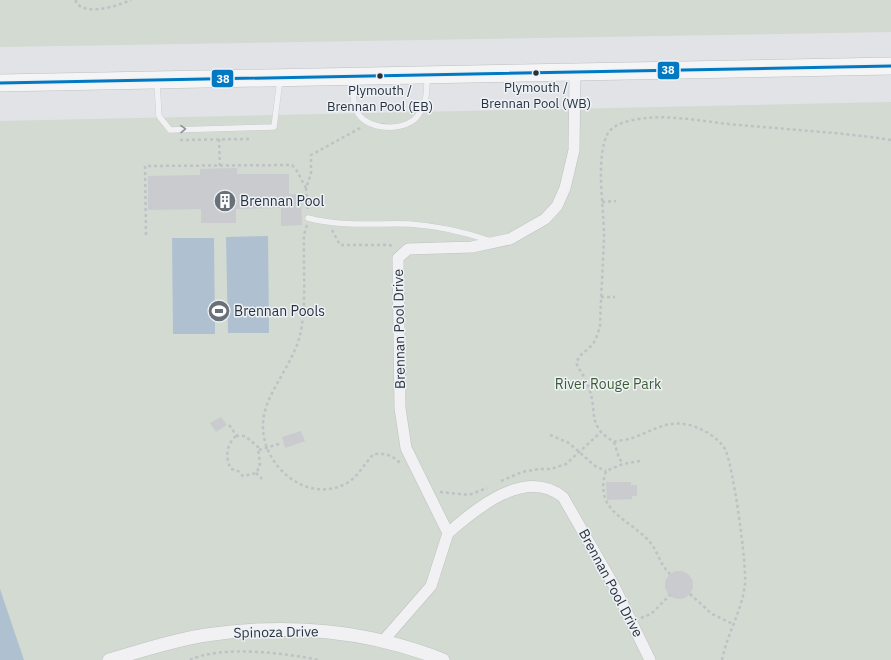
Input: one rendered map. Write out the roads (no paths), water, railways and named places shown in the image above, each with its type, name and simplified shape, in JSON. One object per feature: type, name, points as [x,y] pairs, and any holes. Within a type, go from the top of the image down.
[{"type":"main road","points":[[0,83],[891,66]]},
{"type":"street","name":"Brennan Pool Drive","points":[[575,72],[574,150],[566,188],[557,206],[545,219],[510,239],[472,247],[408,249],[398,258],[400,408],[406,448],[448,533],[477,508],[514,489],[542,486],[555,491],[562,497],[583,530],[613,584],[650,660]]},
{"type":"street","points":[[383,641],[431,586],[448,533]]},
{"type":"street","name":"Spinoza Drive","points":[[109,660],[174,642],[247,630],[314,630],[383,641],[443,660]]},
{"type":"lane","points":[[352,77],[354,102],[358,115],[369,123],[383,127],[404,126],[418,116],[426,101],[427,75]]},
{"type":"lane","points":[[156,80],[158,116],[170,130],[274,127],[280,78]]},
{"type":"lane","points":[[308,218],[328,223],[410,224],[441,227],[495,242]]},
{"type":"water","points":[[268,236],[269,333],[228,333],[226,237]]},
{"type":"water","points":[[172,238],[214,238],[215,334],[173,334]]},
{"type":"water","points":[[0,589],[24,660],[0,660]]},
{"type":"place","name":"Plymouth / Brennan Pool (WB)","points":[[536,73]]},
{"type":"place","name":"Plymouth / Brennan Pool (EB)","points":[[380,76]]},
{"type":"place","name":"Brennan Pool","points":[[225,201]]},
{"type":"place","name":"Brennan Pools","points":[[219,311]]},
{"type":"park label","name":"River Rouge Park","points":[[608,384]]}]
